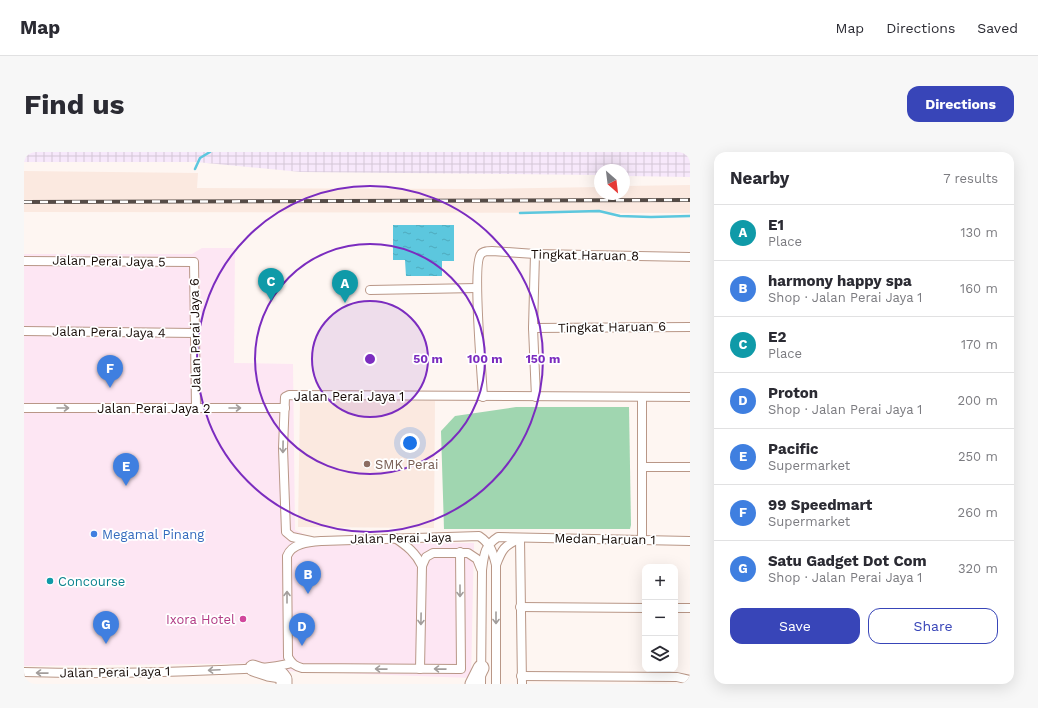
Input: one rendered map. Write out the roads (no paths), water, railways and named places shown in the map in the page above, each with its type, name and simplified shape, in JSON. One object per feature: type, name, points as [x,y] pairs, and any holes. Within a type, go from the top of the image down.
[{"type":"highway","points":[[253,668],[268,674],[281,675],[284,679],[284,684]]},
{"type":"highway","points":[[473,684],[481,668]]},
{"type":"street","name":"Tingkat Haruan 8","points":[[477,288],[478,259],[481,254],[486,251],[535,254],[690,257]]},
{"type":"street","points":[[535,254],[533,328],[536,396]]},
{"type":"street","name":"Jalan Perai Jaya 5","points":[[24,261],[194,262]]},
{"type":"street","name":"Jalan Perai Jaya 6","points":[[194,262],[196,408]]},
{"type":"street","points":[[370,290],[477,288],[483,397]]},
{"type":"street","name":"Tingkat Haruan 6","points":[[533,328],[690,327]]},
{"type":"street","name":"Jalan Perai Jaya 4","points":[[24,331],[195,333]]},
{"type":"street","name":"Jalan Perai Jaya 1","points":[[311,541],[292,537],[286,532],[283,448],[285,397],[289,395],[690,397]]},
{"type":"street","points":[[642,397],[642,540]]},
{"type":"street","name":"Jalan Perai Jaya 2","points":[[24,408],[285,408]]},
{"type":"street","points":[[642,467],[690,467]]},
{"type":"street","points":[[479,536],[489,544],[493,551],[496,565],[496,684]]},
{"type":"street","name":"Jalan Perai Jaya","points":[[311,541],[479,536],[498,537]]},
{"type":"street","points":[[481,684],[482,570],[485,553],[489,544],[498,537]]},
{"type":"street","name":"Medan Haruan 1","points":[[498,537],[690,541]]},
{"type":"street","points":[[394,538],[412,550],[422,566]]},
{"type":"street","points":[[496,565],[501,551],[509,544],[520,538],[521,680],[677,677],[690,680]]},
{"type":"street","points":[[311,541],[293,548],[289,551],[287,556],[288,657],[291,663],[302,668],[461,670],[460,552]]},
{"type":"street","points":[[420,669],[422,566],[426,557],[429,554],[434,553],[468,553],[477,559],[482,570]]},
{"type":"street","points":[[520,607],[642,608]]},
{"type":"street","points":[[678,608],[690,608]]},
{"type":"street","points":[[253,668],[291,663]]},
{"type":"street","name":"Jalan Perai Jaya 1","points":[[24,672],[89,673],[253,668]]},
{"type":"water","points":[[393,225],[454,225],[454,261],[442,261],[442,276],[406,276],[405,260],[393,260]]},
{"type":"waterway","points":[[195,169],[200,158],[210,152]]},
{"type":"waterway","points":[[520,213],[599,211],[620,216],[690,216]]},
{"type":"railway","points":[[24,202],[690,200]]},
{"type":"place","name":"E2","points":[[271,301]]},
{"type":"place","name":"E1","points":[[345,303]]},
{"type":"place","name":"99 Speedmart","points":[[110,388]]},
{"type":"place","name":"SMK Perai","points":[[367,464]]},
{"type":"place","name":"Pacific","points":[[126,486]]},
{"type":"place","name":"Megamal Pinang","points":[[94,534]]},
{"type":"place","name":"Concourse","points":[[50,581]]},
{"type":"place","name":"harmony happy spa","points":[[308,594]]},
{"type":"place","name":"Ixora Hotel","points":[[243,619]]},
{"type":"place","name":"Satu Gadget Dot Com","points":[[106,644]]},
{"type":"place","name":"Proton","points":[[302,646]]}]
